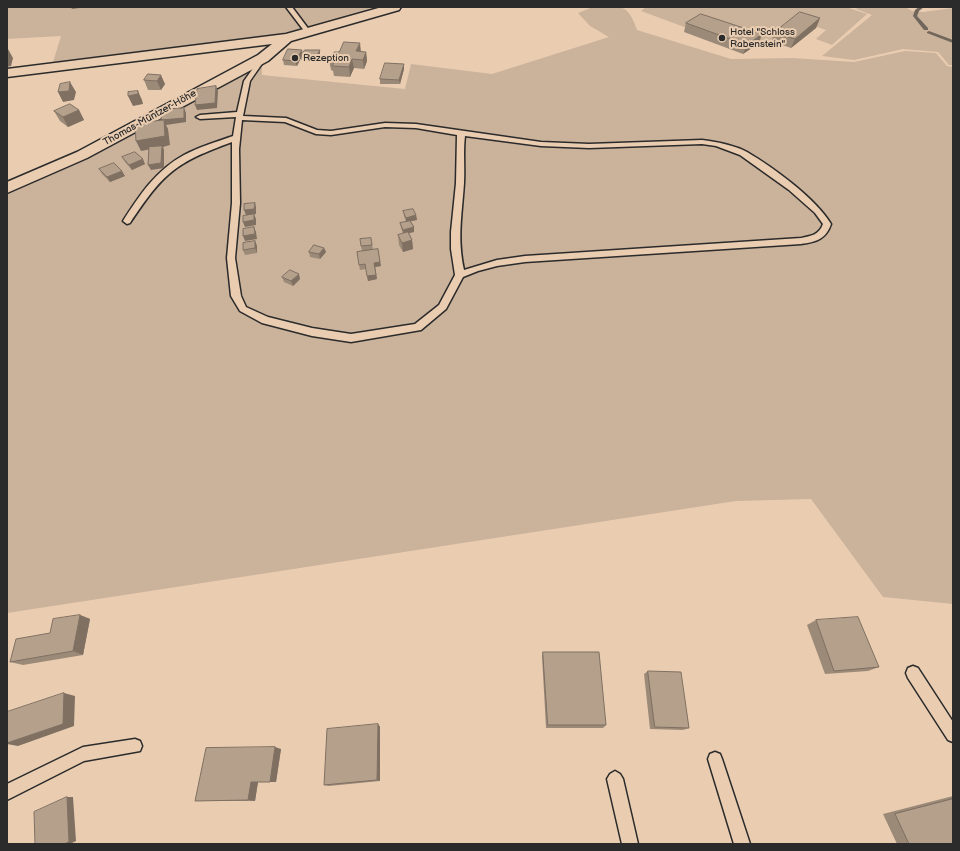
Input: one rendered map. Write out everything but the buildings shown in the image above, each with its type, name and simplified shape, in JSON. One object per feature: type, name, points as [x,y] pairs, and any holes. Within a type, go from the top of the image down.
[{"type":"street","name":"Thomas-Müntzer-Höhe","points":[[7,73],[286,38],[395,7]]},
{"type":"street","name":"Thomas-Müntzer-Höhe","points":[[7,188],[82,155],[263,58],[286,38]]},
{"type":"lane","points":[[289,7],[307,31]]},
{"type":"lane","points":[[263,58],[247,82],[236,137],[236,203],[231,258],[236,296],[243,309],[264,320],[312,332],[351,338],[384,334],[418,327],[443,307],[460,275],[455,232],[460,183],[461,134]]},
{"type":"lane","points":[[200,117],[240,116],[286,120],[316,132],[331,133],[385,125],[416,126],[461,134],[541,144],[589,146],[702,142],[717,144],[743,153],[792,188],[818,211],[827,224],[824,233],[817,238],[801,241],[526,259],[476,268],[460,275]]},
{"type":"lane","points":[[127,221],[158,178],[172,165],[196,153],[236,137]]},
{"type":"lane","points":[[913,673],[953,736]]},
{"type":"lane","points":[[7,792],[83,754],[135,746]]},
{"type":"lane","points":[[715,759],[742,844]]},
{"type":"lane","points":[[615,779],[630,844]]},
{"type":"shaded area","points":[[7,7],[375,7],[281,34],[53,62],[61,36],[7,39]]},
{"type":"shaded area","points":[[593,7],[621,8],[630,14],[637,30],[731,59],[792,58],[854,62],[905,51],[936,53],[947,66],[953,67],[953,604],[883,597],[811,499],[736,501],[7,613],[7,192],[51,174],[148,126],[216,84],[262,60],[262,75],[405,89],[411,64],[492,74],[609,37],[590,26],[578,13]]},
{"type":"shaded area","points":[[646,7],[846,7],[867,14],[832,45],[816,39],[826,30],[797,20],[766,43],[699,20],[687,28],[641,11]]},
{"type":"shaded area","points":[[859,7],[905,7],[912,11],[923,12],[953,8],[953,65],[949,65],[938,52],[903,49],[854,60],[822,56],[872,15],[856,9]]},
{"type":"waterway","points":[[922,7],[917,10],[915,16],[926,29]]},
{"type":"waterway","points":[[929,32],[953,42]]},
{"type":"place","name":"Hotel \"Schloss Rabenstein\"","points":[[722,38]]},
{"type":"place","name":"Rezeption","points":[[295,58]]}]
